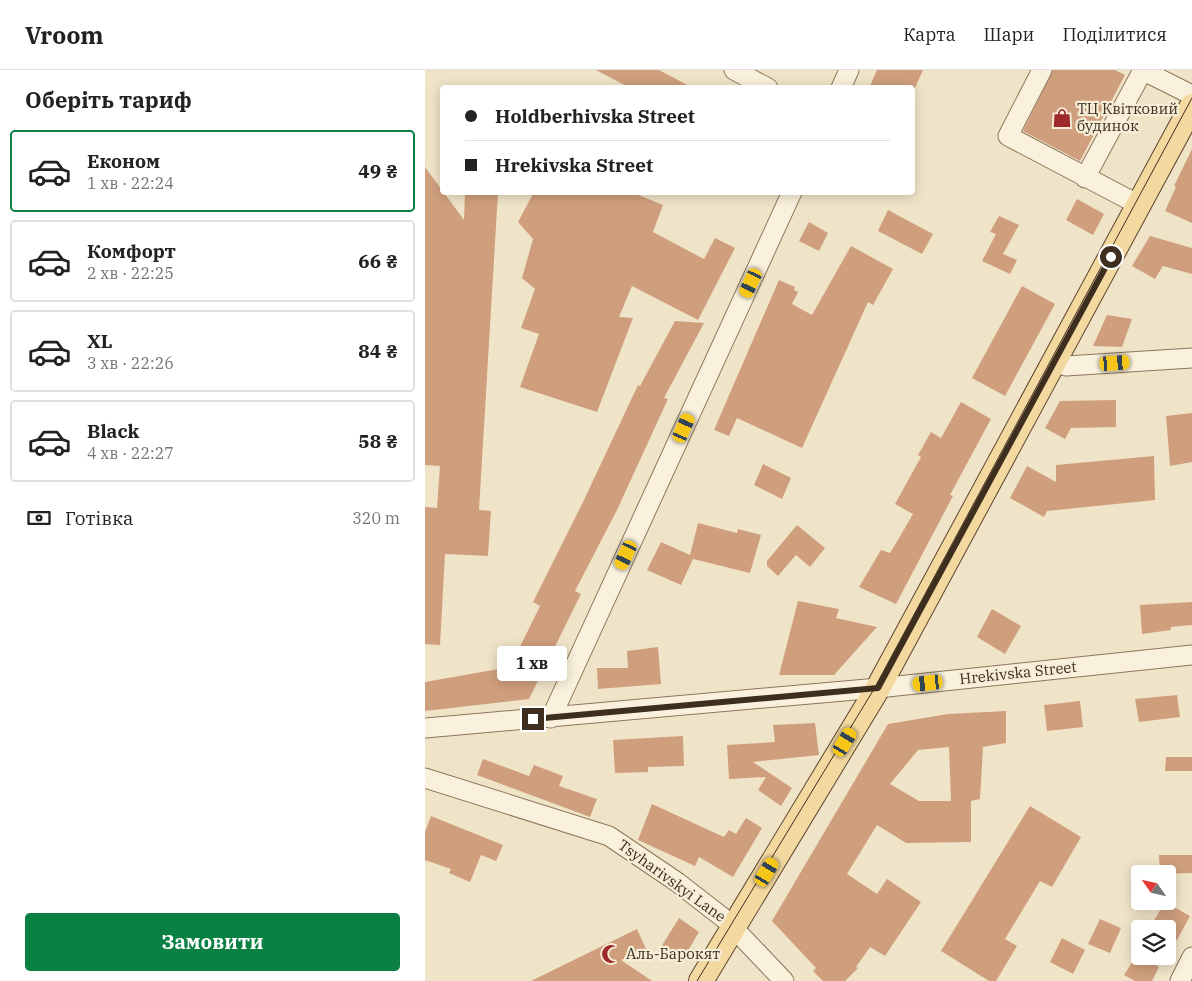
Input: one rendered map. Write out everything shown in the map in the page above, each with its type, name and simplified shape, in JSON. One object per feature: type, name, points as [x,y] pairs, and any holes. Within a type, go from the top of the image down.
[{"type":"main road","points":[[701,981],[878,688],[1192,106]]},
{"type":"street","points":[[734,70],[762,85]]},
{"type":"street","points":[[842,85],[849,70]]},
{"type":"street","points":[[1042,70],[1008,136],[1139,205]]},
{"type":"street","points":[[1085,178],[1142,70],[1192,96]]},
{"type":"street","points":[[551,718],[791,195]]},
{"type":"street","points":[[1054,361],[1066,366],[1192,358]]},
{"type":"street","name":"Hrekivska Street","points":[[425,728],[878,688],[1192,655]]},
{"type":"street","name":"Tsyharivskyi Lane","points":[[425,778],[609,836],[677,882],[734,928],[783,981]]},
{"type":"street","points":[[1180,981],[1192,957]]},
{"type":"building","points":[[596,70],[659,70],[687,85],[624,85]]},
{"type":"building","points":[[877,70],[923,70],[915,88],[915,85],[870,85]]},
{"type":"building","name":"ТЦ Квітковий будинок","points":[[1053,70],[1115,70],[1125,75],[1080,161],[1023,131]]},
{"type":"building","points":[[1192,149],[1192,223],[1165,211],[1176,187],[1174,186]]},
{"type":"building","points":[[425,167],[440,187],[440,195],[446,195],[464,220],[465,195],[498,195],[479,510],[491,511],[488,556],[445,554],[440,645],[425,644],[425,507],[437,508],[440,466],[425,465]]},
{"type":"building","points":[[532,195],[638,195],[663,205],[653,232],[704,259],[715,238],[735,248],[698,320],[632,286],[619,317],[633,318],[597,412],[520,387],[539,334],[521,328],[535,289],[522,278],[533,239],[518,222]]},
{"type":"building","points":[[1077,199],[1104,214],[1093,235],[1066,220]]},
{"type":"building","points":[[888,210],[933,234],[922,254],[878,231]]},
{"type":"building","points":[[999,216],[1019,225],[1003,254],[1017,260],[1010,274],[982,261],[996,234],[990,232]]},
{"type":"building","points":[[809,222],[828,233],[819,251],[799,241]]},
{"type":"building","points":[[1150,236],[1192,248],[1192,274],[1163,266],[1155,279],[1132,266]]},
{"type":"building","points":[[851,246],[893,269],[873,305],[868,302],[802,448],[737,418],[729,436],[714,430],[779,280],[795,287],[794,290],[798,292],[792,304],[812,315]]},
{"type":"building","points":[[1022,286],[1055,304],[1005,396],[972,378]]},
{"type":"building","points":[[1107,315],[1132,319],[1122,347],[1093,346]]},
{"type":"building","points":[[675,321],[704,323],[664,398],[668,399],[617,510],[575,591],[581,594],[529,699],[425,711],[425,682],[510,667],[540,606],[533,602],[638,385],[640,386]]},
{"type":"building","points":[[1116,400],[1116,427],[1071,428],[1065,439],[1045,428],[1060,401]]},
{"type":"building","points":[[961,402],[991,419],[950,495],[953,496],[896,604],[859,587],[881,550],[890,553],[913,514],[895,504],[921,457],[918,455],[931,432],[941,438]]},
{"type":"building","points":[[1192,413],[1192,462],[1170,466],[1166,416]]},
{"type":"building","points":[[1154,456],[1155,500],[1047,511],[1044,517],[1010,498],[1027,466],[1056,482],[1056,465]]},
{"type":"building","points":[[763,464],[791,478],[782,499],[754,485]]},
{"type":"building","points":[[698,523],[737,533],[738,529],[761,535],[750,573],[693,559],[681,585],[647,570],[661,542],[690,555]]},
{"type":"building","points":[[797,525],[825,548],[810,567],[796,555],[778,576],[767,566],[767,561]]},
{"type":"building","points":[[798,601],[839,609],[836,618],[877,627],[834,675],[779,675]]},
{"type":"building","points":[[1192,602],[1192,625],[1171,627],[1171,630],[1142,634],[1140,605]]},
{"type":"building","points":[[992,609],[1021,626],[1005,654],[977,637]]},
{"type":"building","points":[[658,647],[661,684],[598,689],[597,668],[628,668],[627,651]]},
{"type":"building","points":[[1177,695],[1180,717],[1139,722],[1135,699]]},
{"type":"building","points":[[1080,701],[1083,727],[1047,731],[1044,705]]},
{"type":"building","points":[[1006,711],[1006,743],[983,747],[980,799],[971,801],[971,842],[906,843],[877,825],[847,874],[877,894],[887,879],[921,902],[885,956],[870,947],[856,967],[858,968],[845,981],[823,981],[813,971],[816,968],[772,921],[888,724],[948,714]],"holes":[[[949,747],[951,801],[919,801],[890,784],[918,750]]]},
{"type":"building","points":[[815,723],[819,755],[753,762],[792,788],[781,806],[758,790],[766,777],[729,779],[727,745],[775,742],[773,725]]},
{"type":"building","points":[[683,736],[684,766],[648,767],[648,772],[615,773],[613,740]]},
{"type":"building","points":[[1166,757],[1192,757],[1192,771],[1165,771]]},
{"type":"building","points":[[483,759],[529,776],[534,765],[563,776],[559,786],[597,799],[590,817],[477,775]]},
{"type":"building","points":[[652,804],[724,837],[729,830],[736,834],[746,818],[762,828],[733,877],[699,857],[695,866],[638,840]]},
{"type":"building","points":[[1030,806],[1081,837],[1052,887],[1040,881],[1005,939],[1017,946],[996,981],[989,981],[941,951]]},
{"type":"building","points":[[431,816],[503,845],[496,861],[481,855],[470,882],[449,873],[451,869],[425,860],[425,832]]},
{"type":"building","points":[[1159,855],[1192,855],[1192,873],[1176,874],[1176,865],[1160,865]]},
{"type":"building","points":[[1176,908],[1190,916],[1177,940],[1176,920],[1154,920],[1160,910],[1176,910]]},
{"type":"building","points":[[679,918],[699,932],[683,959],[661,947]]},
{"type":"building","points":[[1100,919],[1121,928],[1110,953],[1088,944]]},
{"type":"building","name":"Аль-Барокят","points":[[637,929],[646,949],[621,960],[652,981],[531,981]]},
{"type":"building","points":[[1062,938],[1085,950],[1073,974],[1050,962]]},
{"type":"building","points":[[1131,964],[1156,965],[1159,967],[1152,981],[1135,981],[1124,975]]},
{"type":"tram line","points":[[697,981],[874,689],[1192,98]]},
{"type":"place","name":"ТЦ Квітковий будинок","points":[[1062,118]]},
{"type":"place","name":"Аль-Барокят","points":[[611,954]]},
{"type":"route","points":[[533,719],[878,688],[1111,257]]}]
